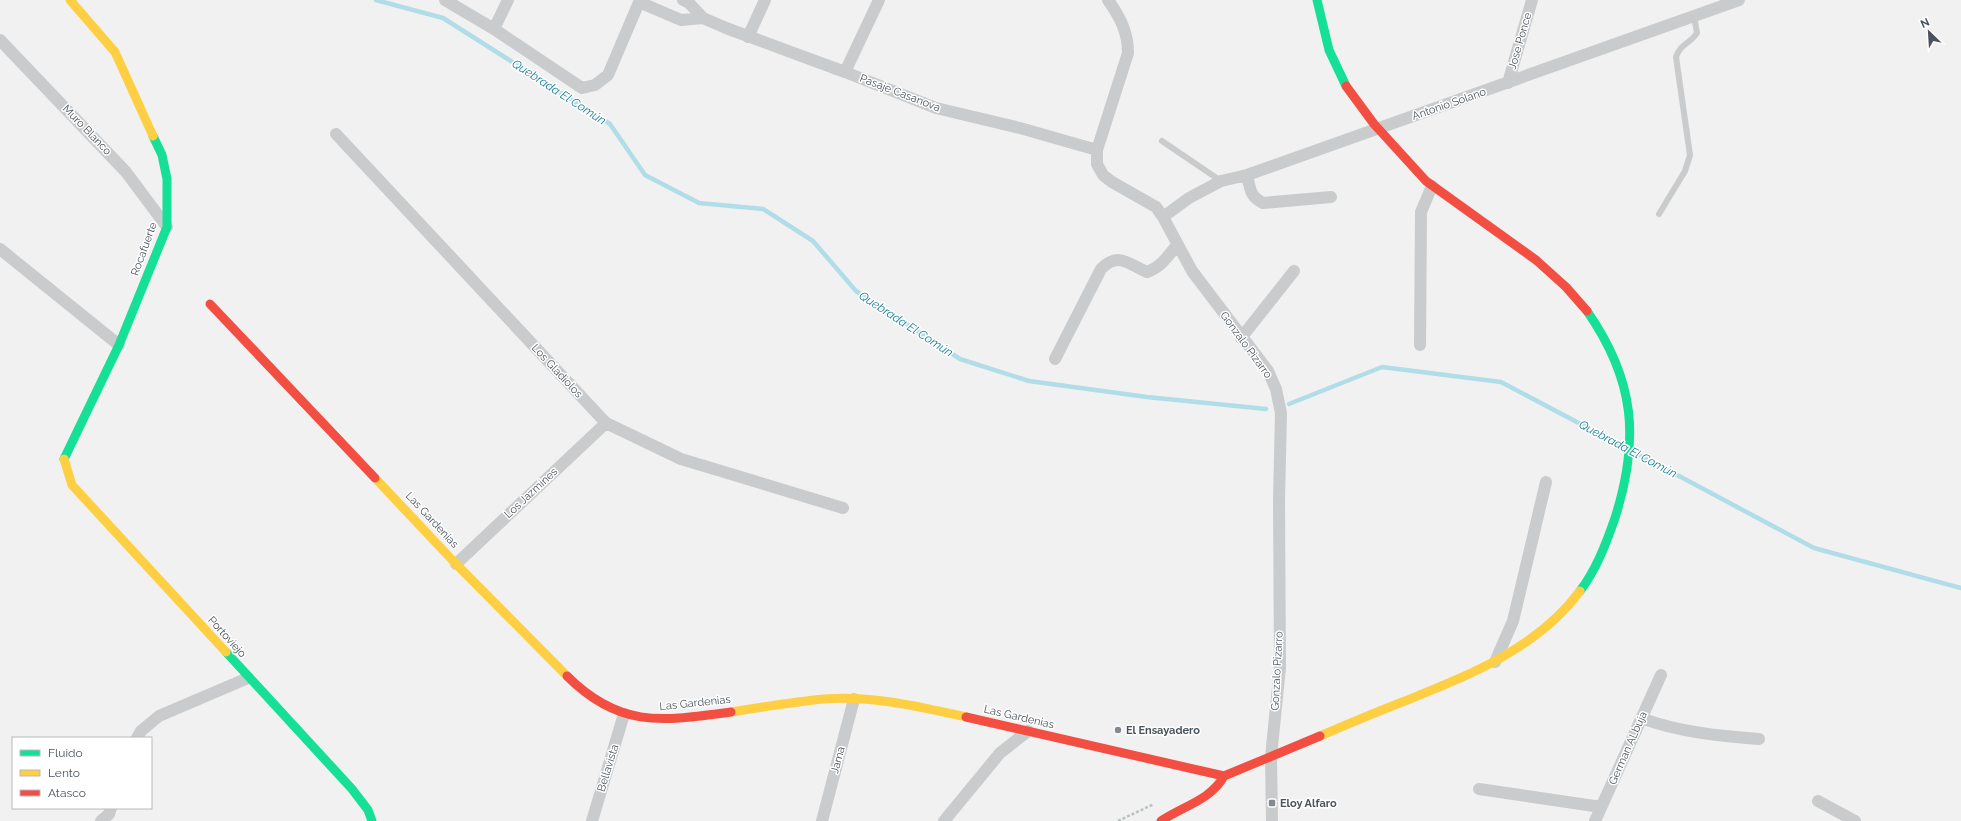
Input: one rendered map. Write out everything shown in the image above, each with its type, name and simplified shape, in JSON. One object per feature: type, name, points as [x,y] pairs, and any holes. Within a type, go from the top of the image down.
[{"type":"street","name":"Rocafuerte","points":[[66,469],[64,459],[119,345],[167,227],[167,179],[162,155],[115,52],[70,0]]},
{"type":"street","points":[[445,0],[494,29],[582,88],[588,88],[608,75],[639,1],[681,20],[706,19]]},
{"type":"street","points":[[494,29],[508,0]]},
{"type":"street","points":[[682,0],[689,3],[706,19]]},
{"type":"street","points":[[748,38],[765,0]]},
{"type":"street","points":[[845,72],[879,0]]},
{"type":"street","name":"Gonzalo Pizarro","points":[[1108,0],[1122,22],[1128,40],[1128,52],[1097,150],[1097,164],[1103,175],[1112,182],[1148,201],[1156,207],[1164,217],[1192,272],[1241,338],[1268,371],[1276,389],[1281,413],[1279,501],[1280,667],[1272,757],[1272,821]]},
{"type":"street","points":[[1161,821],[1211,793],[1221,784],[1224,776],[1495,662],[1548,627],[1571,604],[1587,580],[1602,552],[1614,523],[1629,465],[1632,437],[1628,406],[1618,373],[1607,345],[1591,318],[1567,287],[1540,264],[1432,186],[1378,129],[1353,95],[1336,67],[1328,44],[1317,0]]},
{"type":"street","name":"Jose Ponce","points":[[1508,83],[1532,0]]},
{"type":"street","name":"Antonio Solano","points":[[1164,217],[1189,198],[1221,181],[1247,175],[1739,0]]},
{"type":"street","name":"Pasaje Casanova","points":[[706,19],[748,38],[845,72],[936,108],[1020,128],[1097,150]]},
{"type":"street","name":"Muro Blanco","points":[[0,40],[126,172],[167,227]]},
{"type":"street","name":"Los Gladiolos","points":[[336,134],[606,422],[681,459],[843,508]]},
{"type":"street","points":[[1247,175],[1251,194],[1263,203],[1331,197]]},
{"type":"street","points":[[1420,345],[1421,212],[1432,186]]},
{"type":"street","points":[[1055,359],[1101,270],[1110,261],[1116,259],[1147,272],[1156,269],[1162,264],[1177,245]]},
{"type":"street","points":[[0,249],[119,345]]},
{"type":"street","points":[[1241,338],[1294,271]]},
{"type":"street","name":"Las Gardenias","points":[[210,304],[456,564],[582,691],[603,705],[624,714],[648,719],[682,718],[824,699],[854,699],[920,707],[1224,776]]},
{"type":"street","name":"Los Jazmines","points":[[456,564],[606,422]]},
{"type":"street","name":"Portoviejo","points":[[66,469],[72,485],[248,678],[352,789],[368,810],[372,821]]},
{"type":"street","points":[[1495,662],[1513,621],[1546,482]]},
{"type":"street","name":"German ALbuja","points":[[1595,821],[1661,675]]},
{"type":"street","points":[[138,737],[141,731],[159,716],[248,678]]},
{"type":"street","name":"Jama","points":[[822,821],[854,699]]},
{"type":"street","name":"Bellavista","points":[[592,821],[624,714]]},
{"type":"street","points":[[1641,718],[1657,724],[1759,739]]},
{"type":"street","points":[[944,821],[1000,753],[1028,731]]},
{"type":"street","points":[[1479,789],[1601,807]]},
{"type":"street","points":[[1818,801],[1855,821]]},
{"type":"street","points":[[101,821],[110,809]]},
{"type":"lane","points":[[1659,214],[1685,171],[1690,154],[1676,57],[1681,46],[1695,38],[1698,33],[1694,16]]},
{"type":"lane","points":[[1162,141],[1221,181]]},
{"type":"waterway","name":"Quebrada El Común","points":[[376,0],[443,18],[610,124],[645,175],[699,203],[763,209],[813,241],[856,291],[960,359],[1029,381],[1147,397],[1266,409]]},
{"type":"waterway","name":"Quebrada El Común","points":[[1289,404],[1382,367],[1501,382],[1626,448]]},
{"type":"waterway","name":"Quebrada El Común","points":[[1634,452],[1814,548],[1961,588]]},
{"type":"traffic: fast","points":[[1317,0],[1329,50],[1346,86]]},
{"type":"traffic: fast","points":[[64,459],[119,345],[167,227],[167,179],[162,155],[153,136]]},
{"type":"traffic: fast","points":[[1580,591],[1586,583],[1600,556],[1615,518],[1623,489],[1628,462],[1630,436],[1624,386],[1615,361],[1603,336],[1587,311]]},
{"type":"traffic: fast","points":[[226,652],[352,789],[368,810],[372,821]]},
{"type":"traffic: slow","points":[[70,0],[115,52],[153,136]]},
{"type":"traffic: slow","points":[[64,459],[72,485],[226,652]]},
{"type":"traffic: slow","points":[[375,478],[456,564],[567,676]]},
{"type":"traffic: slow","points":[[1320,736],[1453,681],[1500,658],[1544,629],[1563,611],[1580,591]]},
{"type":"traffic: slow","points":[[731,712],[766,706],[841,698],[877,700],[931,709],[966,717]]},
{"type":"traffic: jam","points":[[1346,86],[1374,124],[1426,181],[1536,260],[1566,287],[1587,311]]},
{"type":"traffic: jam","points":[[210,304],[375,478]]},
{"type":"traffic: jam","points":[[567,676],[586,693],[605,705],[624,713],[663,719],[731,712]]},
{"type":"traffic: jam","points":[[966,717],[1224,776]]},
{"type":"traffic: jam","points":[[1161,821],[1204,797],[1212,791],[1224,776],[1320,736]]},
{"type":"place","name":"El Ensayadero","points":[[1118,730]]},
{"type":"place","name":"Eloy Alfaro","points":[[1272,803]]}]
